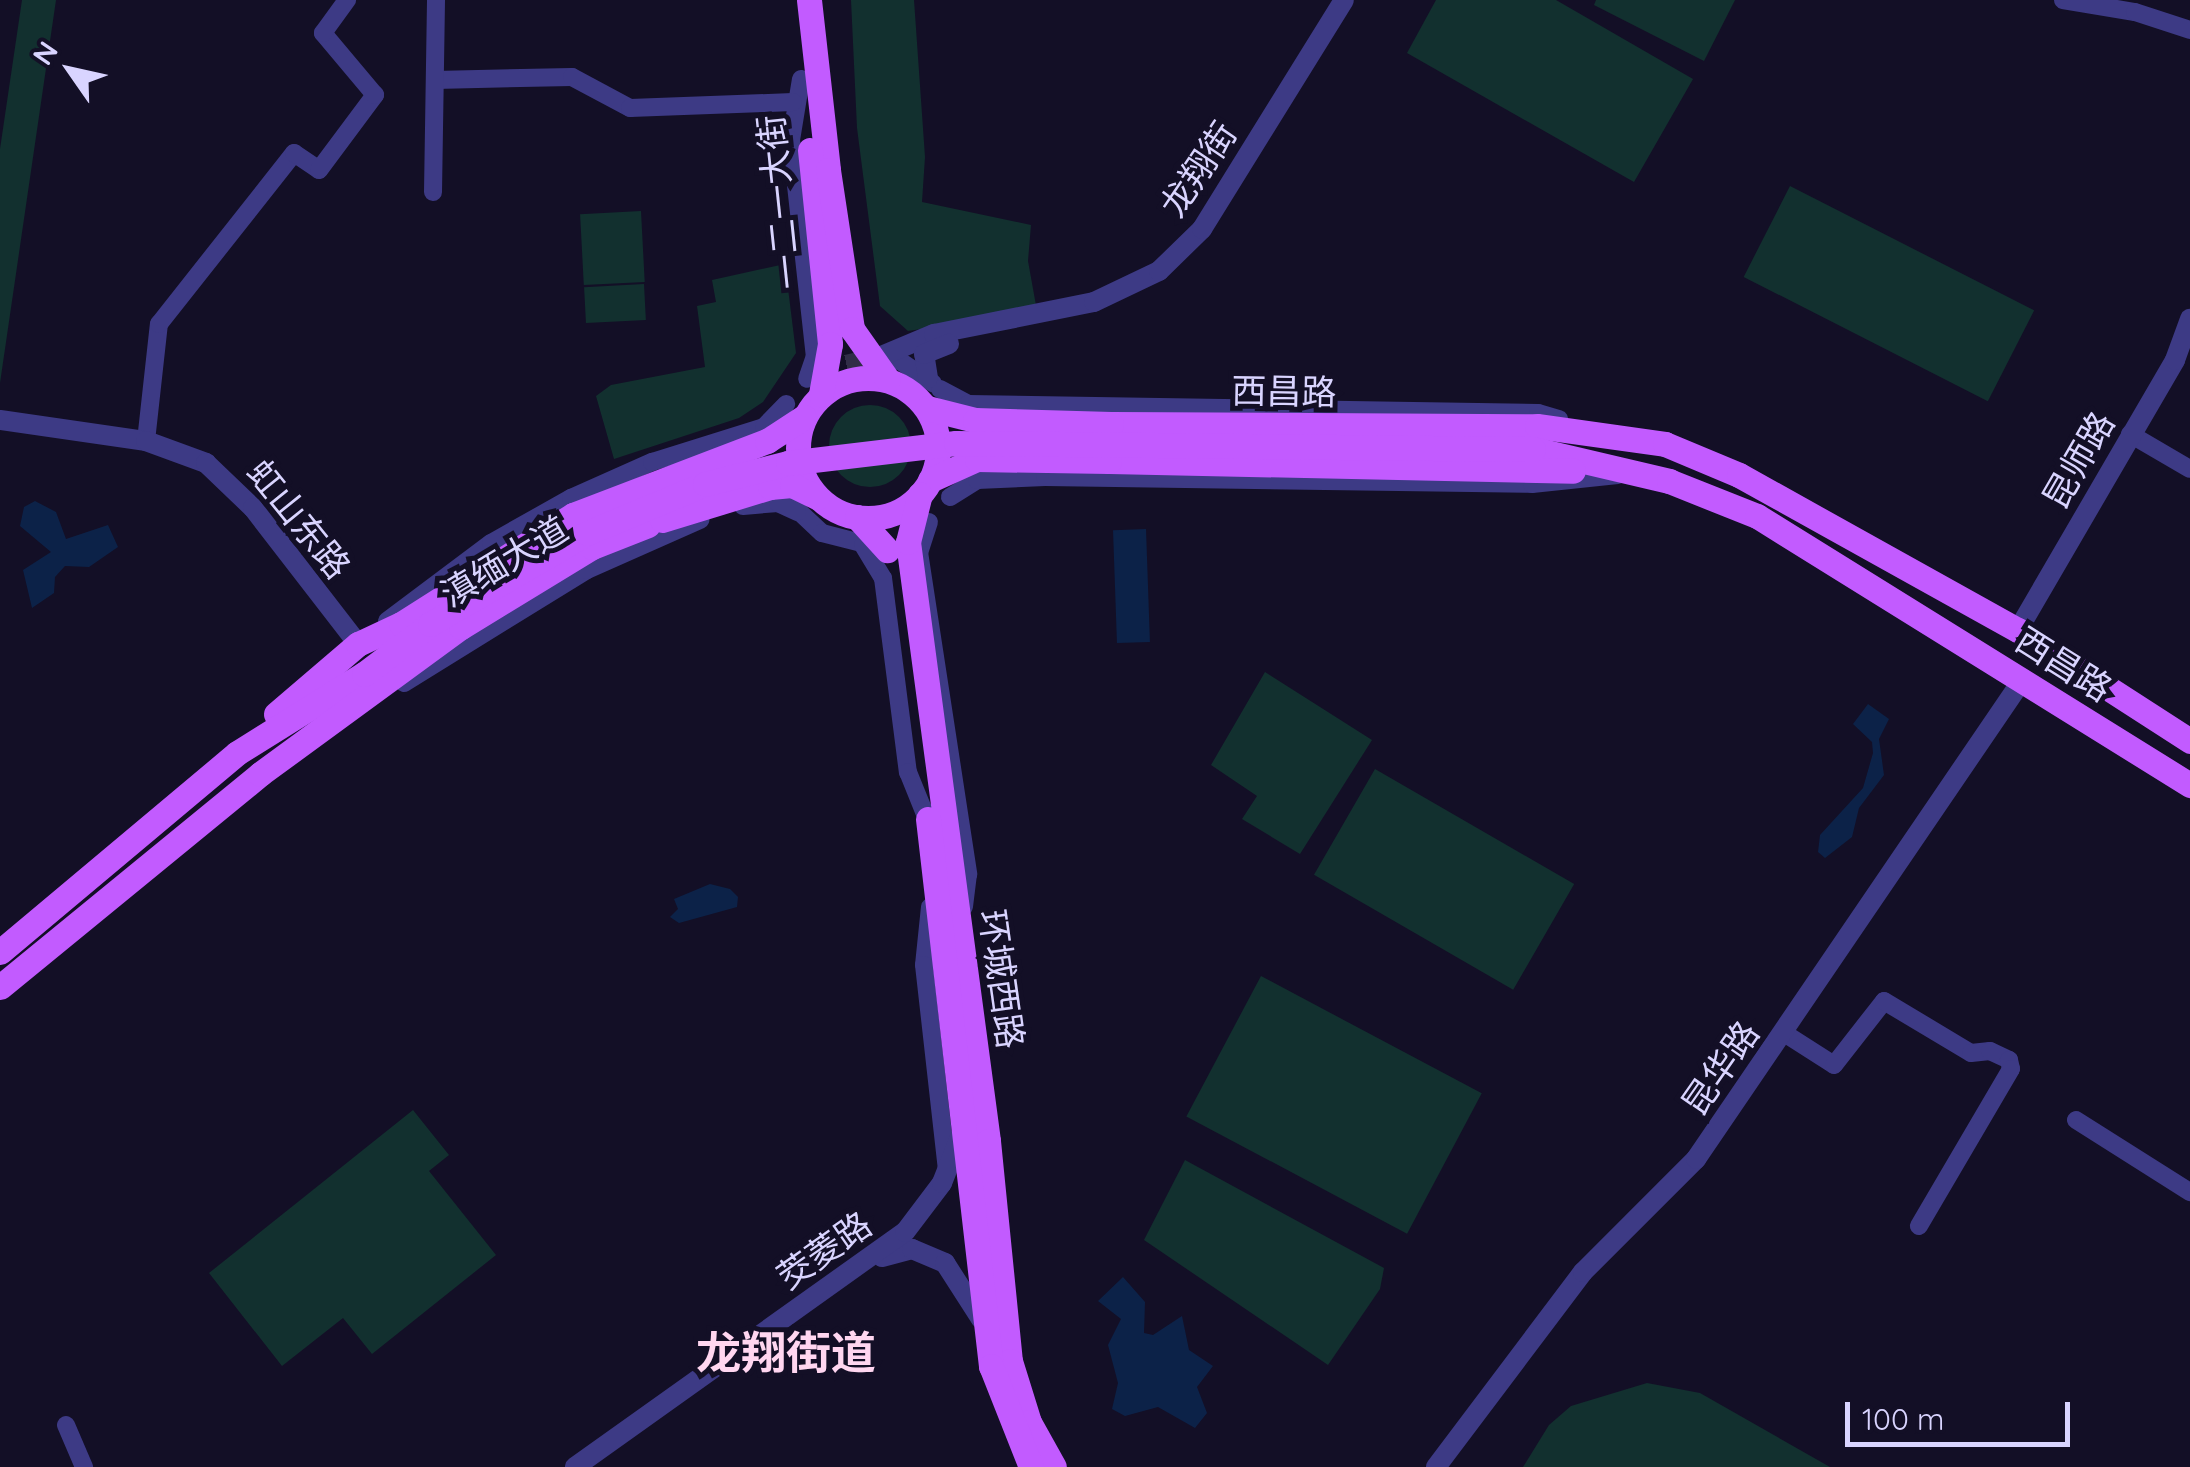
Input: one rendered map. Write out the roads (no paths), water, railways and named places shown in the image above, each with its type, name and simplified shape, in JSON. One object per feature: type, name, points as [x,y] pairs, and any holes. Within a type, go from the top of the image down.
[{"type":"main road","name":"一二一大街","points":[[795,0],[797,91],[810,150],[830,344],[816,381]]},
{"type":"main road","name":"一二一大街","points":[[810,0],[828,170],[852,329],[881,365]]},
{"type":"main road","points":[[857,518],[896,514],[939,488],[936,394],[881,365],[846,380],[816,381],[795,411],[802,475],[800,503],[857,518],[895,539]]},
{"type":"main road","name":"西昌路","points":[[936,394],[975,420],[1537,426],[1641,440],[1738,474],[2018,630],[2190,741]]},
{"type":"main road","name":"滇缅大道","points":[[0,952],[237,753],[358,644],[401,624],[573,515],[767,441],[795,411]]},
{"type":"main road","name":"西昌路","points":[[867,449],[1048,442],[1533,449],[1641,440]]},
{"type":"main road","name":"滇缅大道","points":[[237,753],[364,674],[430,624],[588,533],[705,484],[867,449]]},
{"type":"main road","name":"西昌路","points":[[1533,449],[1703,492],[1757,516],[2190,784]]},
{"type":"main road","name":"西昌路","points":[[939,488],[978,460],[1633,474]]},
{"type":"main road","name":"滇缅大道","points":[[0,988],[260,774],[461,627],[592,548],[718,499],[792,485],[800,503]]},
{"type":"main road","name":"环城西路","points":[[939,488],[895,539],[932,876],[966,1116],[986,1330],[998,1395],[1028,1464]]},
{"type":"main road","name":"环城西路","points":[[895,539],[961,932],[1010,1361],[1030,1422],[1054,1467]]},
{"type":"main road","name":"滇缅大道","points":[[260,774],[364,674]]},
{"type":"street","points":[[146,441],[160,324],[294,153],[319,170],[375,95],[323,33],[346,0]]},
{"type":"street","points":[[433,192],[436,0]]},
{"type":"street","name":"龙翔街","points":[[881,365],[934,334],[1094,302],[1159,271],[1202,229],[1344,0]]},
{"type":"street","name":"龙翔街","points":[[936,394],[922,362],[930,348],[1097,313],[1169,279],[1213,233],[1355,0]]},
{"type":"street","points":[[2062,0],[2134,12],[2190,30]]},
{"type":"street","points":[[435,80],[572,77],[630,108],[797,91],[792,178],[816,381]]},
{"type":"street","name":"昆师路","points":[[2018,630],[2175,360],[2190,319]]},
{"type":"street","points":[[936,394],[968,404],[1538,413],[1641,440]]},
{"type":"street","points":[[777,431],[795,411]]},
{"type":"street","points":[[358,644],[478,552],[571,498],[652,462],[764,427],[795,411]]},
{"type":"street","name":"虹山东路","points":[[0,420],[146,441],[206,462],[226,479],[358,644]]},
{"type":"street","points":[[2130,434],[2190,469]]},
{"type":"street","points":[[939,488],[977,480],[1045,477],[1532,484],[1633,474]]},
{"type":"street","points":[[304,742],[483,630],[648,540],[760,502],[800,503],[822,533],[895,539]]},
{"type":"street","name":"昆华路","points":[[1436,1467],[1582,1272],[1696,1160],[2023,679]]},
{"type":"street","points":[[932,876],[924,965],[948,1171]]},
{"type":"street","points":[[1784,1033],[1834,1065],[1884,1000],[1971,1053],[1990,1050],[2009,1060],[2011,1069],[1919,1226]]},
{"type":"street","name":"茭菱路","points":[[575,1467],[905,1232],[948,1171],[966,1116]]},
{"type":"street","points":[[2076,1120],[2190,1192]]},
{"type":"street","name":"茭菱路","points":[[587,1467],[900,1248],[932,1255],[955,1272],[986,1330]]},
{"type":"street","points":[[66,1425],[84,1467]]},
{"type":"water","points":[[35,501],[56,512],[66,539],[108,525],[118,547],[89,567],[65,566],[55,577],[54,593],[32,608],[23,570],[51,552],[20,526],[24,507]]},
{"type":"water","points":[[1146,529],[1150,642],[1117,643],[1113,530]]},
{"type":"water","points":[[1868,704],[1889,719],[1879,739],[1884,775],[1859,808],[1852,837],[1825,858],[1818,852],[1820,835],[1863,788],[1873,753],[1872,742],[1853,724]]},
{"type":"water","points":[[710,884],[730,889],[738,897],[737,907],[679,923],[670,917],[678,909],[674,899]]},
{"type":"water","points":[[1123,1277],[1145,1302],[1144,1333],[1153,1335],[1182,1316],[1189,1350],[1213,1366],[1197,1387],[1207,1413],[1195,1428],[1158,1407],[1125,1416],[1112,1409],[1118,1383],[1108,1345],[1121,1319],[1098,1301]]},
{"type":"tunnel","points":[[820,370],[876,357]]},
{"type":"district","name":"龙翔街道","points":[[786,1353]]}]
